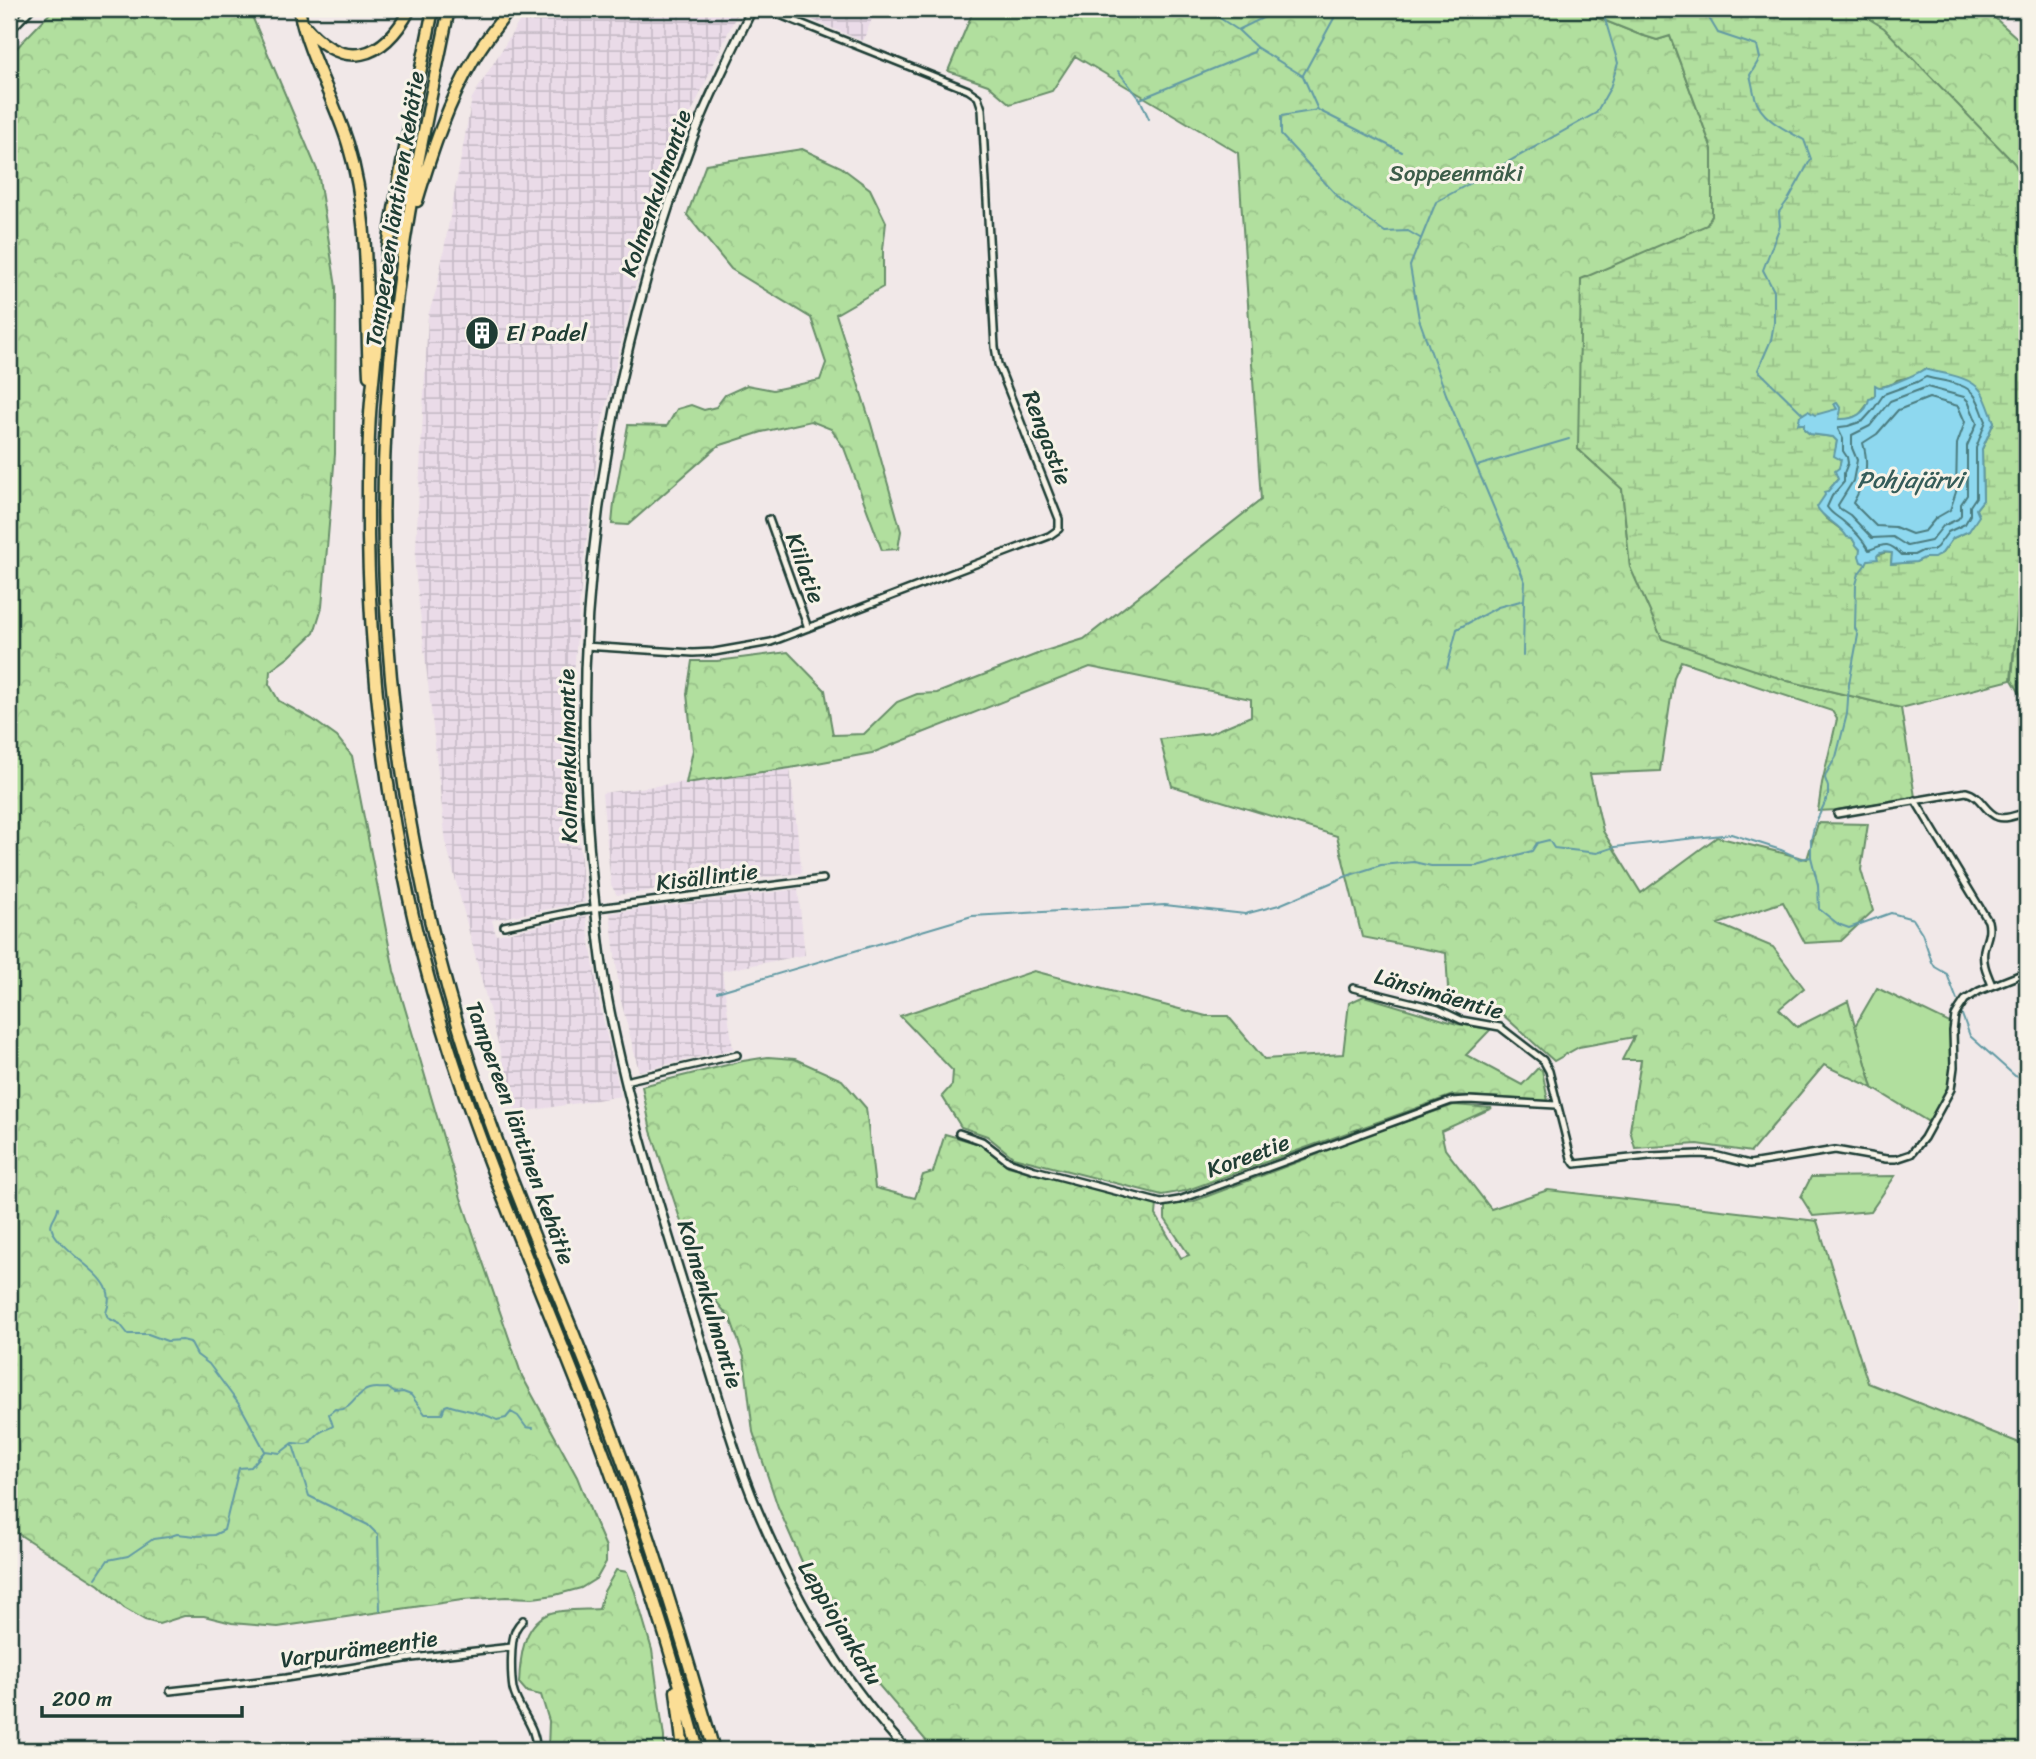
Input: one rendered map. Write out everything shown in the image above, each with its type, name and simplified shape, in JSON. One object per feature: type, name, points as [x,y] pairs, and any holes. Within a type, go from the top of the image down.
[{"type":"highway","points":[[299,9],[308,44],[348,143],[361,199],[365,230],[371,405]]},
{"type":"highway","points":[[302,22],[315,38],[332,50],[363,53],[379,47],[395,34],[410,9]]},
{"type":"highway","name":"Tampereen läntinen kehätie","points":[[433,9],[391,227],[371,405],[369,580],[374,660],[387,770],[401,857],[446,1040],[478,1135],[583,1398],[626,1518],[698,1750]]},
{"type":"highway","name":"Tampereen läntinen kehätie","points":[[449,9],[405,238],[386,416],[383,497],[385,565],[389,656],[400,758],[416,856],[433,933],[461,1035],[494,1132],[640,1509],[714,1750]]},
{"type":"highway","points":[[405,238],[430,158],[454,97],[476,55],[510,9]]},
{"type":"highway","points":[[673,1663],[683,1750]]},
{"type":"street","points":[[9,32],[31,9]]},
{"type":"street","name":"Kolmenkulmantie","points":[[752,9],[691,143],[667,209],[637,314],[602,480],[593,552],[583,681],[585,788],[595,908],[607,996],[637,1131],[734,1444],[756,1506]]},
{"type":"street","name":"Rengastie","points":[[585,646],[694,653],[771,642],[1049,536],[1059,529],[1059,519],[998,364],[982,109],[978,97],[968,90],[765,9]]},
{"type":"street","name":"Kiilatie","points":[[769,519],[808,628]]},
{"type":"street","points":[[1837,814],[1966,792],[1975,794],[1995,816],[2001,818],[2027,813]]},
{"type":"street","points":[[1915,800],[1988,921],[1989,936],[1984,964],[1992,985],[2027,972]]},
{"type":"street","name":"Kisällintie","points":[[504,926],[595,908],[823,879]]},
{"type":"street","name":"Länsimäentie","points":[[1353,988],[1438,1009],[1461,1020],[1500,1027],[1543,1060],[1549,1071],[1556,1105],[1575,1164],[1699,1154],[1750,1164],[1835,1150],[1885,1159],[1911,1154],[1924,1138],[1951,1089],[1955,1016],[1965,1000],[1992,985]]},
{"type":"street","points":[[625,1081],[737,1055]]},
{"type":"street","name":"Koreetie","points":[[959,1133],[982,1141],[1008,1161],[1161,1203],[1179,1200],[1451,1101],[1556,1105]]},
{"type":"street","name":"Leppiojankatu","points":[[756,1506],[792,1586],[812,1622],[870,1708],[907,1750]]},
{"type":"street","points":[[523,1620],[516,1629],[512,1647],[513,1689],[533,1728],[537,1740],[536,1750]]},
{"type":"street","name":"Varpurämeentie","points":[[170,1691],[512,1647]]},
{"type":"shaded area","points":[[527,9],[739,9],[689,118],[660,197],[630,305],[601,427],[582,574],[573,686],[575,799],[585,902],[492,920],[496,935],[586,916],[600,1006],[621,1096],[516,1113],[446,843],[415,568],[428,316],[437,287],[472,98]]},
{"type":"shaded area","points":[[786,9],[876,9],[863,41]]},
{"type":"shaded area","points":[[790,768],[802,873],[617,895],[611,885],[602,793]]},
{"type":"shaded area","points":[[798,889],[805,955],[722,971],[733,1049],[639,1071],[620,997],[610,913]]},
{"type":"green space","points":[[54,9],[249,9],[318,172],[336,287],[335,454],[322,607],[314,633],[270,671],[269,684],[279,701],[312,719],[337,737],[352,756],[394,971],[461,1198],[522,1376],[577,1477],[606,1547],[606,1562],[597,1578],[581,1588],[533,1598],[462,1600],[278,1627],[232,1623],[204,1616],[184,1616],[159,1624],[145,1620],[124,1608],[99,1585],[9,1528],[9,56]]},
{"type":"green space","name":"Soppeenmäki","points":[[974,9],[1588,9],[1593,16],[1638,34],[1657,40],[1670,36],[1712,149],[1712,216],[1578,449],[1622,488],[1630,567],[1788,681],[1901,708],[1915,797],[1818,811],[1837,719],[1832,711],[1681,661],[1674,677],[1660,771],[1590,774],[1603,831],[1641,893],[1717,837],[1807,859],[1818,823],[1868,824],[1861,870],[1873,911],[1841,941],[1805,943],[1783,902],[1718,924],[1773,947],[1804,988],[1779,1009],[1797,1027],[1848,1001],[1873,1088],[1824,1065],[1751,1152],[1698,1144],[1635,1148],[1630,1130],[1641,1060],[1622,1060],[1634,1037],[1579,1047],[1554,1061],[1503,1015],[1449,1006],[1446,953],[1362,937],[1337,836],[1172,786],[1160,739],[1210,733],[1251,716],[1251,699],[1090,667],[872,753],[686,783],[693,750],[687,694],[692,661],[717,661],[788,652],[825,690],[833,735],[864,734],[897,702],[917,694],[937,693],[1045,651],[1084,639],[1261,500],[1238,153],[1075,56],[1052,91],[1010,104],[988,85],[948,71]]},
{"type":"green space","points":[[1588,9],[1853,9],[1884,28],[2014,163],[2027,185],[2027,587],[2019,591],[2011,680],[1901,708],[1788,681],[1662,639],[1630,567],[1622,489],[1578,449],[1581,279],[1707,225],[1712,216],[1712,149],[1670,36],[1657,40],[1593,16]],"holes":[[[1924,369],[1981,392],[1994,422],[1982,449],[1983,500],[1976,509],[1969,531],[1953,538],[1942,553],[1924,557],[1916,562],[1891,564],[1892,553],[1867,560],[1852,538],[1822,513],[1825,495],[1838,479],[1841,459],[1836,449],[1837,441],[1833,437],[1810,434],[1804,429],[1800,416],[1808,412],[1815,416],[1838,409],[1839,419],[1846,420],[1859,415],[1881,387],[1914,376]]]},
{"type":"green space","points":[[1853,9],[1985,9],[2027,47],[2027,185],[2014,163],[1884,29]]},
{"type":"green space","points":[[802,149],[841,167],[870,189],[886,222],[883,287],[836,314],[901,531],[898,549],[882,550],[844,448],[831,429],[811,421],[718,446],[628,525],[612,524],[628,425],[667,426],[677,409],[691,405],[704,410],[716,407],[725,395],[747,385],[773,390],[820,380],[826,363],[811,318],[731,269],[687,215],[706,164]]},
{"type":"green space","points":[[2027,587],[2027,705],[2012,680],[2019,591]]},
{"type":"green space","points":[[1034,971],[1206,1016],[1228,1016],[1264,1059],[1343,1054],[1349,1003],[1364,996],[1457,1024],[1491,1029],[1466,1055],[1522,1085],[1538,1068],[1542,1070],[1548,1101],[1453,1095],[1185,1191],[1162,1195],[1013,1157],[987,1136],[961,1127],[942,1096],[952,1085],[953,1071],[900,1016]]},
{"type":"green space","points":[[1877,988],[1954,1025],[1951,1089],[1932,1124],[1873,1088],[1855,1026]]},
{"type":"green space","points":[[768,1057],[795,1059],[842,1080],[866,1108],[875,1188],[915,1198],[923,1175],[933,1172],[945,1134],[983,1145],[1008,1166],[1157,1204],[1156,1215],[1181,1258],[1189,1255],[1165,1219],[1165,1205],[1192,1202],[1319,1154],[1323,1150],[1454,1105],[1492,1108],[1441,1131],[1445,1149],[1491,1209],[1548,1190],[1817,1221],[1868,1383],[2027,1446],[2027,1750],[939,1750],[928,1743],[876,1682],[830,1614],[803,1564],[778,1507],[753,1432],[744,1357],[731,1320],[701,1282],[651,1131],[642,1086]]},
{"type":"green space","points":[[1895,1176],[1871,1211],[1813,1216],[1801,1197],[1811,1177]]},
{"type":"green space","points":[[616,1570],[627,1572],[652,1650],[664,1750],[548,1750],[549,1721],[541,1695],[527,1692],[519,1683],[524,1643],[533,1626],[548,1614],[566,1610],[599,1609],[603,1593]]},
{"type":"water","name":"Pohjajärvi","points":[[1924,369],[1954,376],[1976,386],[1981,391],[1994,422],[1982,449],[1983,500],[1976,509],[1979,516],[1969,531],[1953,538],[1942,553],[1934,558],[1891,564],[1892,553],[1883,552],[1878,554],[1878,559],[1868,560],[1866,564],[1861,562],[1860,549],[1852,538],[1847,537],[1817,507],[1825,495],[1824,492],[1838,479],[1835,471],[1841,460],[1834,456],[1837,441],[1833,437],[1810,434],[1804,429],[1804,424],[1798,424],[1800,416],[1808,411],[1815,415],[1837,409],[1834,404],[1837,403],[1841,409],[1839,419],[1854,417],[1862,412],[1869,399],[1875,395],[1875,385],[1888,385]]},
{"type":"waterway","points":[[1155,9],[1161,15],[1172,9]]},
{"type":"waterway","points":[[1206,9],[1238,30],[1256,47],[1303,76],[1318,110],[1402,152]]},
{"type":"waterway","points":[[1238,30],[1281,9]]},
{"type":"waterway","points":[[1303,75],[1339,9]]},
{"type":"waterway","points":[[1447,668],[1457,629],[1498,607],[1524,600],[1525,582],[1446,394],[1419,319],[1410,266],[1436,202],[1596,113],[1610,88],[1618,63],[1602,9]]},
{"type":"waterway","points":[[1670,9],[1709,18],[1718,33],[1757,46],[1760,58],[1750,75],[1758,105],[1768,118],[1804,140],[1811,159],[1779,212],[1780,226],[1763,270],[1774,291],[1774,323],[1771,340],[1758,370],[1803,414]]},
{"type":"waterway","points":[[1140,99],[1254,52],[1256,47]]},
{"type":"waterway","points":[[1118,71],[1140,99],[1149,119]]},
{"type":"waterway","points":[[1318,110],[1281,116],[1281,135],[1342,201],[1385,232],[1408,231],[1420,238]]},
{"type":"waterway","points":[[1477,466],[1569,439]]},
{"type":"waterway","points":[[1866,564],[1859,573],[1856,585],[1855,628],[1858,635],[1849,684],[1847,714],[1836,757],[1825,778],[1828,796],[1811,840],[1819,909],[1838,924],[1849,928],[1891,913],[1913,919],[1922,933],[1932,962],[1947,974],[1957,1000]]},
{"type":"waterway","points":[[1523,655],[1524,600]]},
{"type":"waterway","points":[[717,992],[972,916],[1165,905],[1245,914],[1279,905],[1347,876],[1381,865],[1414,862],[1431,866],[1477,866],[1532,851],[1537,843],[1549,840],[1554,848],[1597,853],[1615,847],[1731,834],[1801,859],[1811,857]]},
{"type":"waterway","points":[[1961,1012],[1970,1036],[2015,1076],[2027,1079]]},
{"type":"waterway","points":[[58,1207],[51,1228],[65,1247],[95,1273],[106,1287],[109,1297],[106,1313],[108,1318],[120,1324],[128,1334],[148,1334],[167,1341],[190,1342],[197,1355],[209,1364],[241,1407],[265,1451],[280,1453],[293,1443],[308,1443],[333,1426],[329,1414],[335,1409],[345,1408],[364,1391],[374,1388],[388,1388],[395,1393],[411,1395],[425,1414],[442,1414],[448,1405],[497,1420],[506,1418],[511,1412],[518,1416],[526,1427],[533,1428]]},
{"type":"waterway","points":[[293,1445],[309,1496],[368,1525],[378,1535],[380,1610]]},
{"type":"waterway","points":[[96,1578],[108,1560],[128,1556],[153,1539],[177,1534],[214,1535],[224,1530],[239,1468],[251,1467],[264,1452]]},
{"type":"place","name":"El Padel","points":[[482,333]]}]
